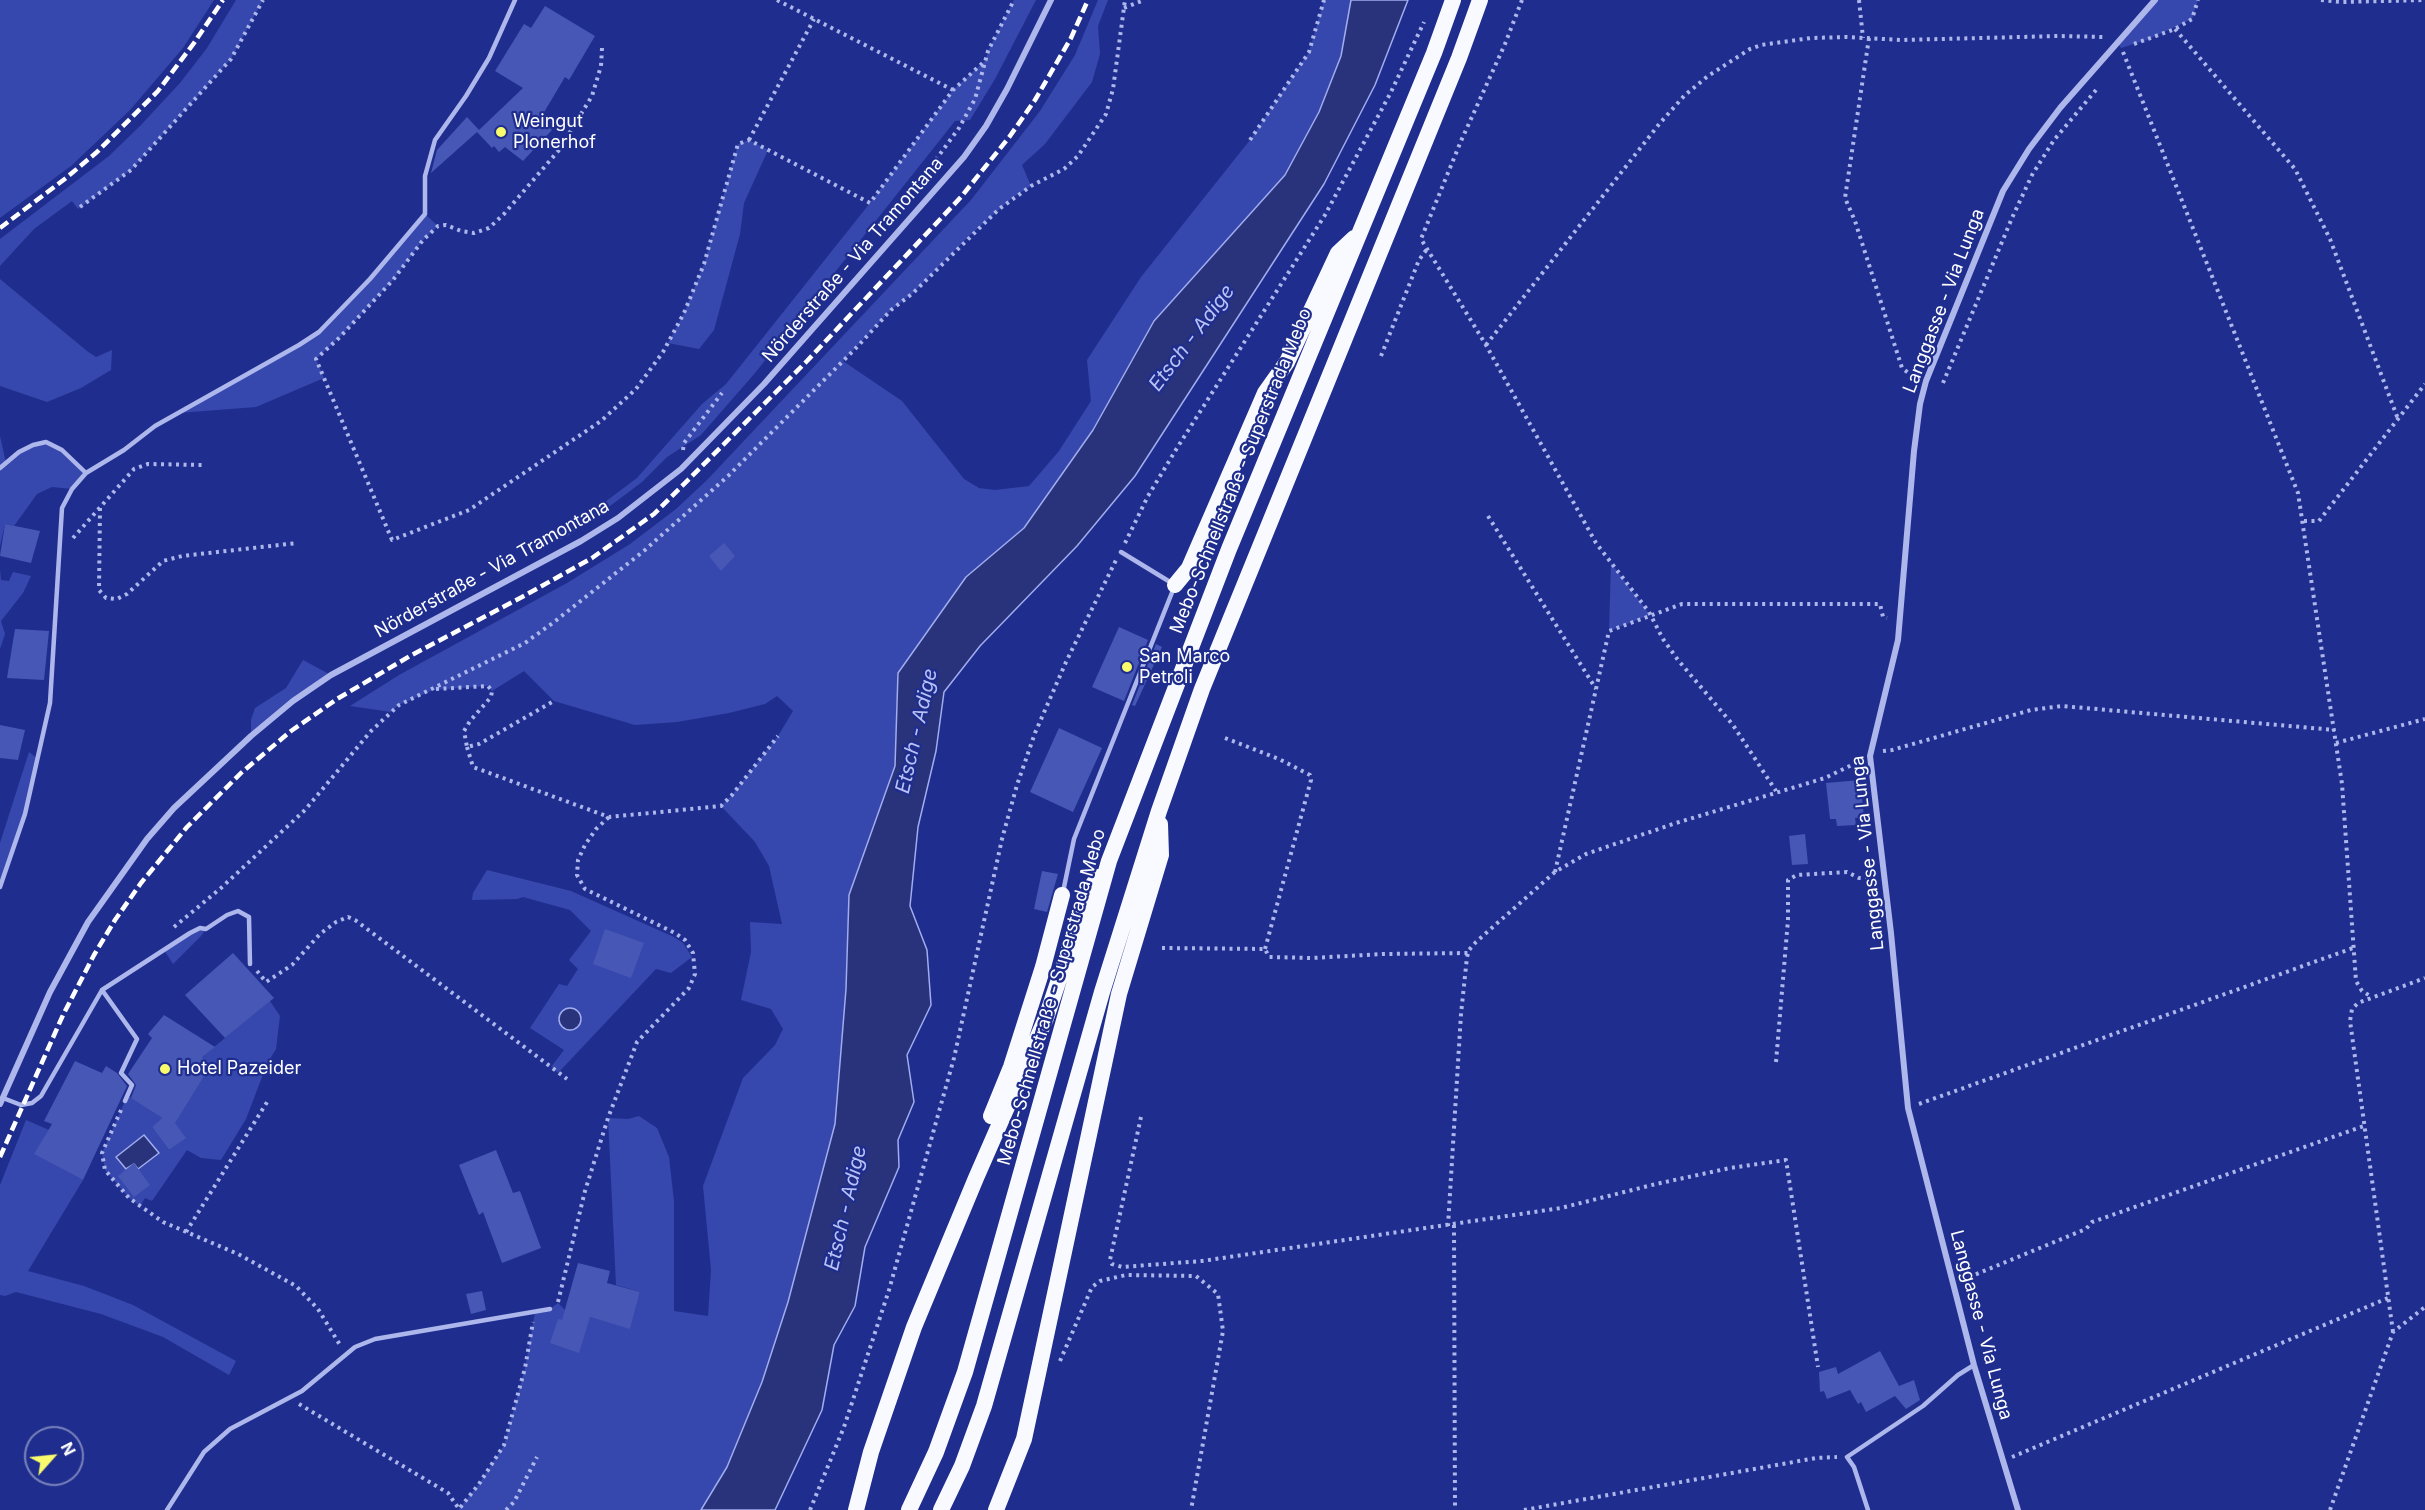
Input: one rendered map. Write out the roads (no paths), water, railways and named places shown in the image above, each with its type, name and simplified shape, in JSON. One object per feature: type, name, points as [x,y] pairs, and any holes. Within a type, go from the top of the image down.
[{"type":"highway","name":"Mebo-Schnellstraße - Superstrada Mebo","points":[[909,1510],[936,1452],[965,1372],[1109,861],[1229,549],[1434,53],[1453,0]]},
{"type":"highway","points":[[941,1510],[962,1466],[984,1406],[1102,992],[1159,811],[1202,689],[1446,90],[1480,0]]},
{"type":"highway","points":[[1175,585],[1189,568],[1225,489],[1244,437],[1265,393],[1287,362],[1338,253],[1359,233]]},
{"type":"highway","points":[[996,1510],[1024,1439],[1119,994],[1161,855],[1159,811]]},
{"type":"highway","points":[[856,1510],[871,1452],[926,1299],[1046,1018],[1089,890],[1109,861]]},
{"type":"highway","points":[[926,1299],[925,1274],[1011,1067],[1043,967],[1062,895]]},
{"type":"street","name":"Nörderstraße - Via Tramontana","points":[[1,1101],[50,992],[88,922],[154,831],[174,808],[251,735],[293,701],[331,675],[581,541],[618,518],[681,469],[764,384],[964,157],[987,126],[1051,0]]},
{"type":"street","name":"Langgasse - Via Lunga","points":[[2018,1510],[1974,1365],[1908,1108],[1870,756],[1898,640],[1914,451],[1920,404],[1926,381],[2003,191],[2029,149],[2060,108],[2155,0]]},
{"type":"lane","points":[[0,887],[25,814],[50,703],[62,508],[72,489],[86,473],[124,450],[155,426],[319,332],[370,279],[425,214],[425,176],[435,140],[489,58],[508,12],[516,0]]},
{"type":"lane","points":[[0,468],[19,452],[46,442],[62,450],[86,473]]},
{"type":"lane","points":[[1062,895],[1074,839],[1175,585],[1121,552]]},
{"type":"lane","points":[[1,1101],[21,1106],[32,1103],[40,1096],[102,990],[200,927],[206,929],[238,910],[249,917],[250,964]]},
{"type":"lane","points":[[102,990],[137,1039],[120,1072],[132,1085],[125,1101]]},
{"type":"lane","points":[[167,1510],[204,1452],[230,1429],[302,1391],[355,1347],[375,1339],[550,1309]]},
{"type":"lane","points":[[1868,1510],[1854,1467],[1847,1457],[1923,1406],[1958,1375],[1974,1365]]},
{"type":"water","name":"Etsch - Adige","points":[[1351,0],[1408,0],[1375,85],[1324,184],[1135,476],[1077,546],[980,646],[944,692],[936,751],[918,827],[910,906],[927,950],[931,1005],[907,1055],[914,1102],[898,1140],[899,1167],[865,1247],[855,1306],[834,1345],[822,1410],[775,1510],[701,1510],[727,1467],[762,1382],[788,1302],[835,1124],[846,989],[849,895],[895,766],[898,673],[966,577],[1024,528],[1093,430],[1154,321],[1285,175],[1319,112],[1341,56]]},
{"type":"water","points":[[570,1008],[578,1011],[581,1019],[578,1027],[570,1030],[562,1027],[559,1019],[562,1011]]},
{"type":"water","points":[[144,1135],[159,1153],[138,1169],[134,1164],[126,1169],[116,1157]]},
{"type":"railway","points":[[0,228],[97,152],[158,91],[223,0]]},
{"type":"railway","points":[[0,1157],[63,1015],[94,955],[141,883],[187,827],[241,773],[291,731],[337,699],[410,656],[592,558],[654,514],[807,361],[961,197],[1010,136],[1035,100],[1071,38],[1088,0]]},
{"type":"place","name":"Weingut Plonerhof","points":[[501,132]]},
{"type":"place","name":"San Marco Petroli","points":[[1127,667]]},
{"type":"place","name":"Hotel Pazeider","points":[[165,1069]]}]
